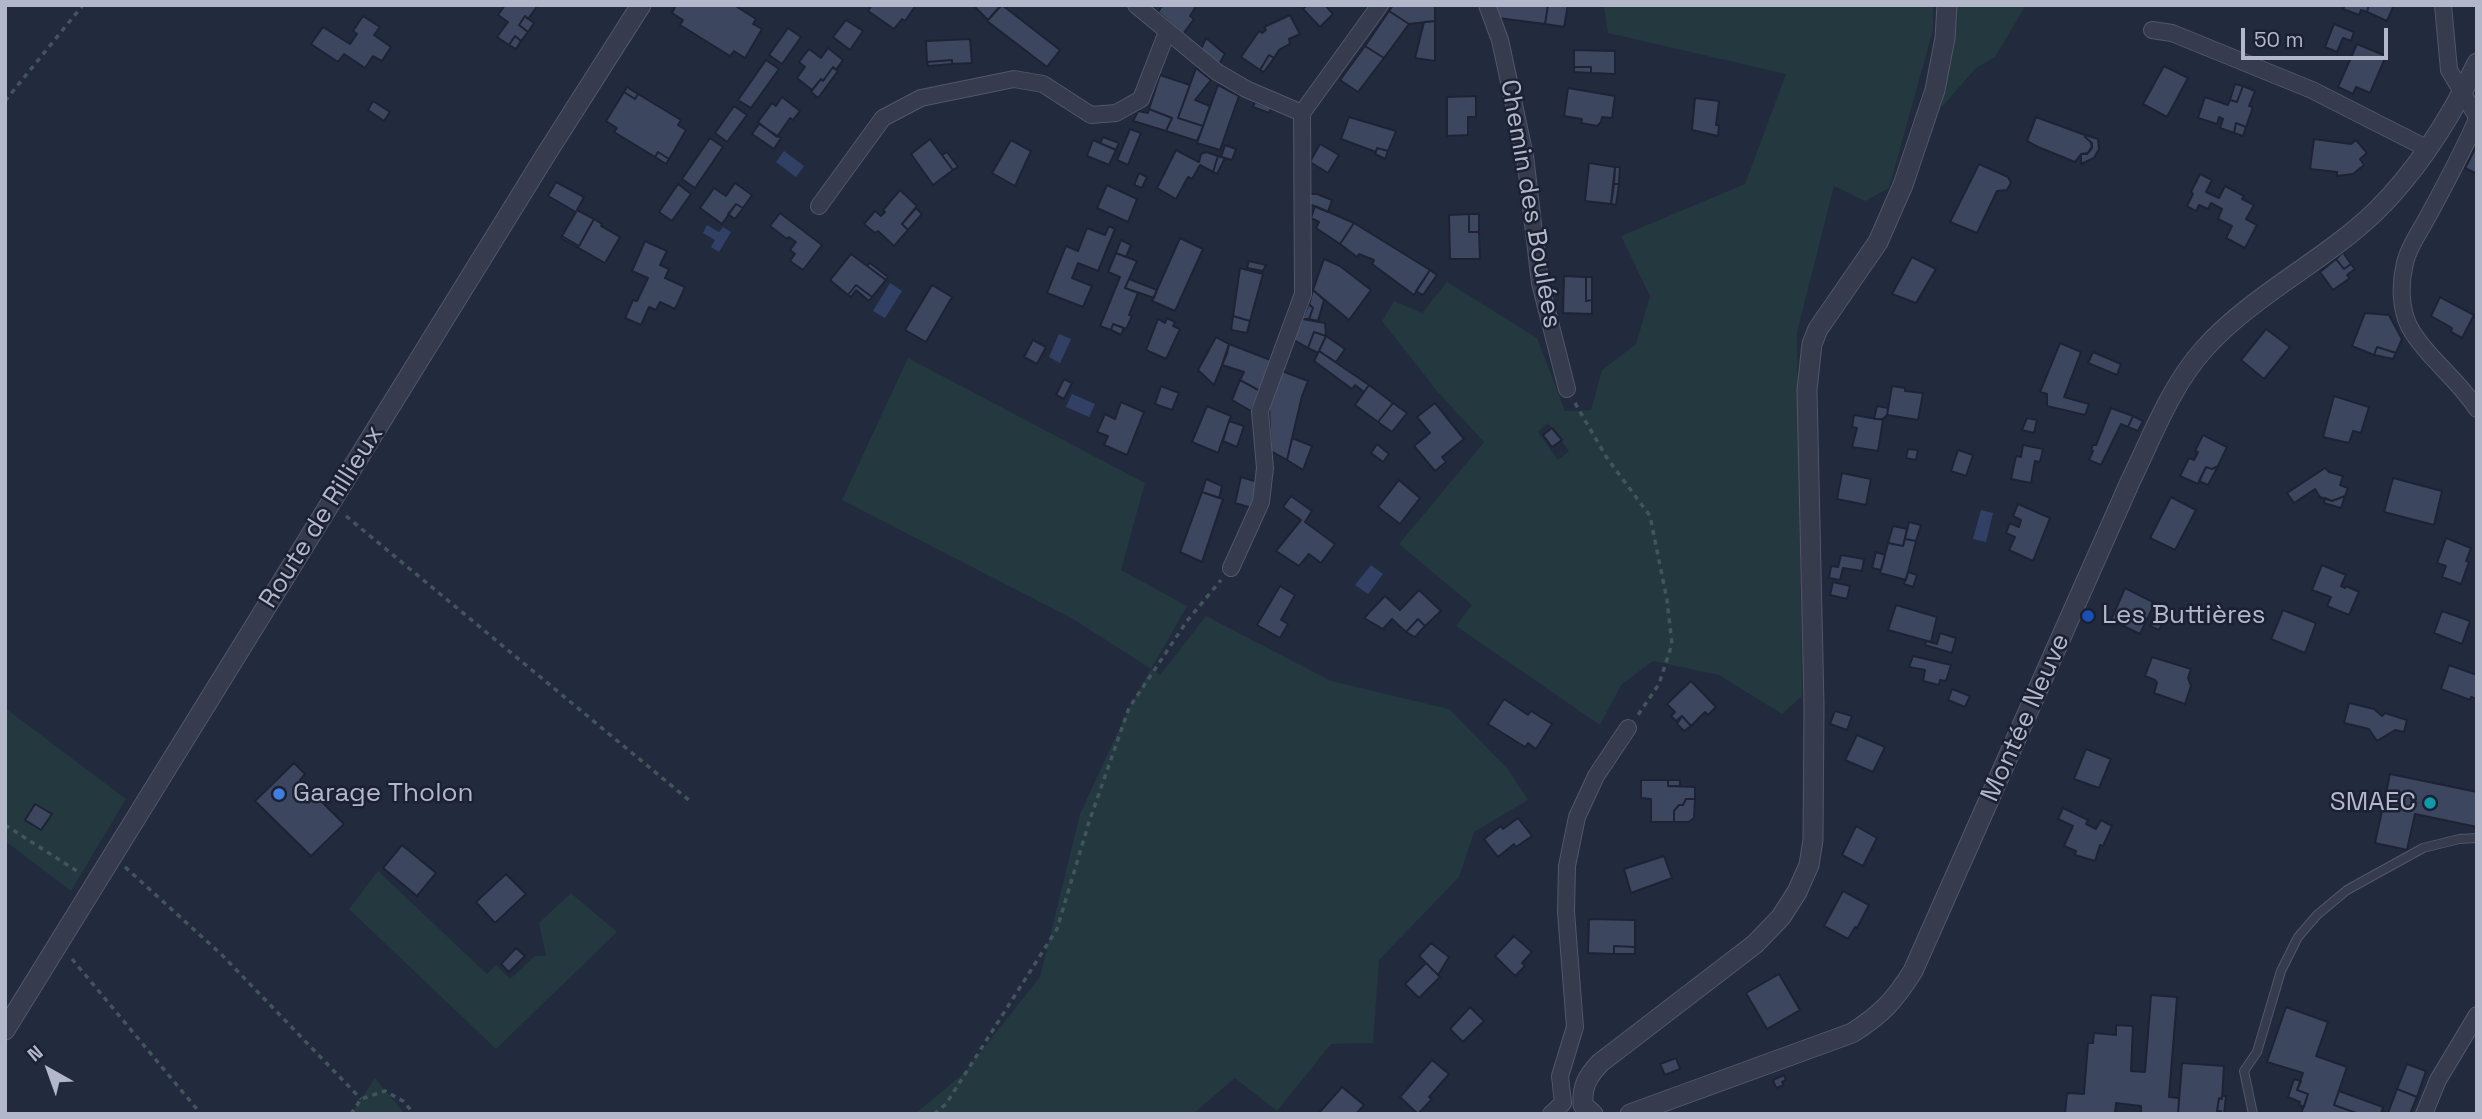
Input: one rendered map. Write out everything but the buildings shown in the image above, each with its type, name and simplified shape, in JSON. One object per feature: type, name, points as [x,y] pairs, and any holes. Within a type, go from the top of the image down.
[{"type":"street","name":"Route de Rillieux","points":[[5,1030],[641,5]]},
{"type":"street","points":[[1136,5],[1217,72],[1246,89],[1302,113]]},
{"type":"street","points":[[1231,568],[1261,502],[1265,468],[1260,411],[1303,293],[1302,113],[1380,5]]},
{"type":"street","name":"Chemin des Boulées","points":[[1487,5],[1500,40],[1525,156],[1540,283],[1567,389]]},
{"type":"street","points":[[1593,1114],[1583,1105],[1583,1090],[1588,1076],[1600,1063],[1755,944],[1781,917],[1797,892],[1808,865],[1814,840],[1807,390],[1812,344],[1818,329],[1878,242],[1903,185],[1935,90],[1945,38],[1947,5]]},
{"type":"street","points":[[2443,5],[2449,70],[2477,118],[2463,151],[2405,260],[2403,305],[2409,324],[2419,341],[2477,409]]},
{"type":"street","points":[[2152,30],[2172,33],[2312,90],[2428,149]]},
{"type":"street","points":[[819,206],[883,118],[921,98],[1014,79],[1043,85],[1091,114],[1116,113],[1141,99],[1167,32]]},
{"type":"street","name":"Montée Neuve","points":[[1630,1114],[1852,1033],[1877,1017],[1897,997],[1913,971],[2130,482],[2192,363],[2232,321],[2374,213],[2428,149],[2477,63]]},
{"type":"street","points":[[1558,1110],[1560,1076],[1575,1027],[1566,912],[1567,866],[1577,817],[1597,776],[1629,728]]},
{"type":"street","points":[[2424,1114],[2438,1080],[2477,1015]]},
{"type":"street","points":[[1558,1110],[1583,1090]]},
{"type":"lane","points":[[2253,1114],[2244,1071],[2258,1052],[2281,971],[2298,937],[2317,915],[2347,890],[2423,848],[2459,839],[2477,838]]},
{"type":"path","points":[[5,101],[83,5]]},
{"type":"path","points":[[1567,389],[1607,458],[1650,516],[1667,600],[1672,644],[1659,684],[1629,728]]},
{"type":"path","points":[[331,503],[690,801]]},
{"type":"path","points":[[934,1114],[946,1104],[1057,929],[1089,822],[1129,708],[1187,621],[1231,568]]},
{"type":"path","points":[[5,825],[96,883]]},
{"type":"path","points":[[114,856],[222,955],[361,1099]]},
{"type":"path","points":[[59,944],[201,1114]]},
{"type":"path","points":[[351,1114],[361,1099],[385,1091],[402,1101],[414,1114]]},
{"type":"shaded area","points":[[1604,5],[1933,5],[1933,30],[1889,188],[1865,201],[1834,186],[1797,332],[1802,696],[1782,714],[1719,675],[1653,661],[1621,685],[1600,725],[1456,626],[1472,605],[1399,544],[1484,442],[1437,391],[1382,321],[1394,301],[1422,313],[1447,282],[1537,338],[1565,411],[1591,410],[1602,370],[1636,344],[1650,296],[1621,236],[1745,184],[1786,74],[1608,33]],"holes":[[[1548,423],[1569,451],[1558,460],[1538,432]]]},
{"type":"shaded area","points":[[1955,5],[2026,5],[1995,57],[1976,68],[1941,108],[1954,45]]},
{"type":"shaded area","points":[[908,358],[1145,483],[1121,570],[1187,606],[1151,669],[1073,619],[842,500]]},
{"type":"shaded area","points":[[1206,616],[1331,681],[1449,709],[1508,769],[1528,800],[1474,832],[1459,877],[1379,960],[1373,1043],[1331,1044],[1277,1111],[1235,1078],[1193,1114],[915,1114],[964,1073],[1040,977],[1080,814],[1129,708],[1151,669],[1160,675]]},
{"type":"shaded area","points":[[5,708],[126,799],[71,891],[5,841]]},
{"type":"shaded area","points":[[378,871],[487,974],[496,965],[510,979],[535,956],[546,956],[539,923],[571,893],[617,932],[496,1049],[349,909]]},
{"type":"shaded area","points":[[375,1078],[405,1114],[351,1114]]},
{"type":"water","points":[[784,151],[804,166],[796,177],[776,162]]},
{"type":"water","points":[[707,225],[719,232],[723,227],[731,232],[719,252],[711,247],[715,240],[703,233]]},
{"type":"water","points":[[890,283],[902,291],[885,318],[873,311]]},
{"type":"water","points":[[1059,334],[1071,339],[1060,363],[1049,357]]},
{"type":"water","points":[[1072,394],[1095,404],[1089,417],[1066,407]]},
{"type":"water","points":[[1981,510],[1993,513],[1986,542],[1973,539]]},
{"type":"water","points":[[1371,565],[1383,574],[1368,594],[1355,585]]},
{"type":"place","name":"Les Buttières","points":[[2088,616]]},
{"type":"place","name":"Garage Tholon","points":[[279,794]]},
{"type":"place","name":"SMAEC","points":[[2430,803]]}]
